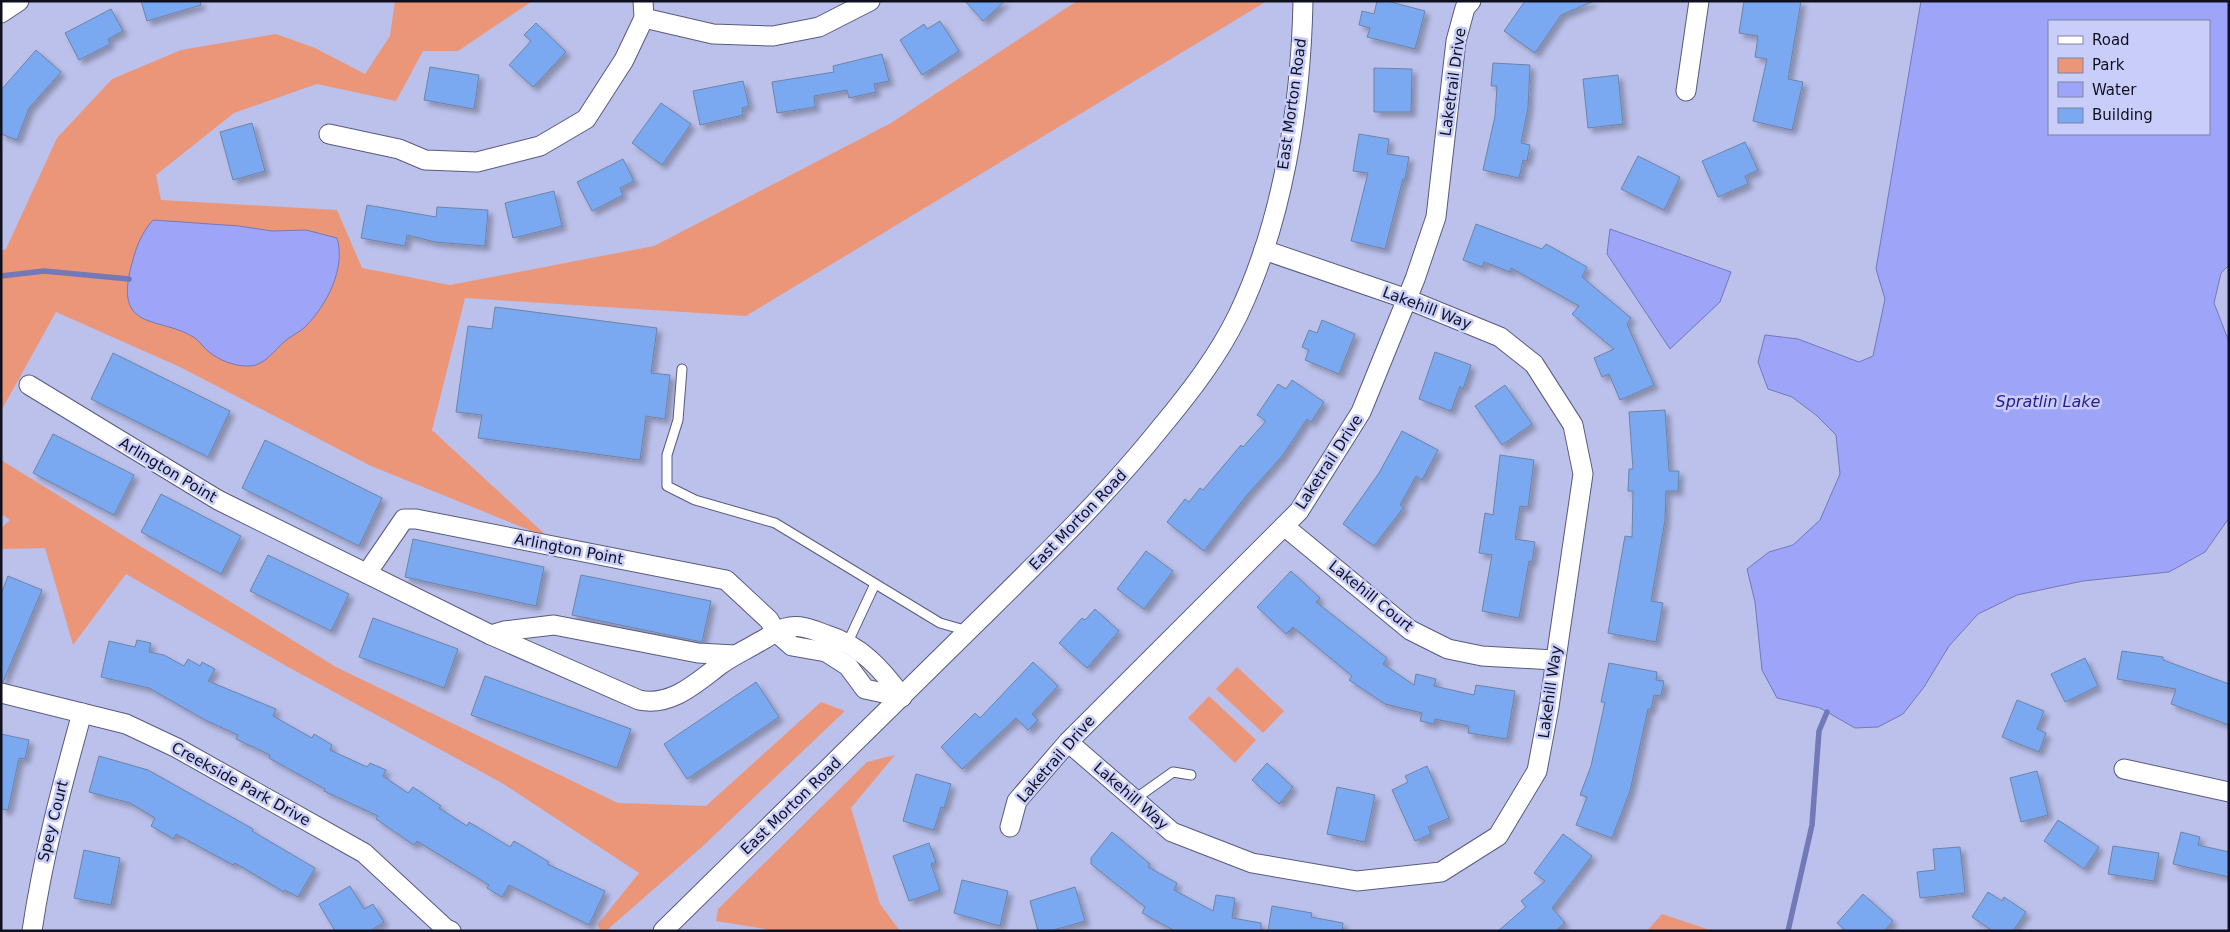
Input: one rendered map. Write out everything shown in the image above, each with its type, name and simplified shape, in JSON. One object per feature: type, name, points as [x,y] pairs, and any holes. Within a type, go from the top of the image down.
[{"type":"street","points":[[1,13],[19,1]]},
{"type":"street","points":[[329,134],[399,149],[425,160],[477,162],[540,146],[586,118],[624,60],[643,10],[713,34],[773,36],[819,28],[870,1]]},
{"type":"street","name":"East Morton Road","points":[[663,931],[969,631],[1127,470],[1196,385],[1218,351],[1237,316],[1264,250],[1289,146],[1302,41],[1303,1]]},
{"type":"street","name":"Laketrail Drive","points":[[1010,827],[1017,801],[1068,742],[1299,511],[1362,412],[1407,299],[1436,217],[1456,41],[1465,8],[1471,1]]},
{"type":"street","points":[[1686,91],[1699,1]]},
{"type":"street","name":"Lakehill Way","points":[[1068,742],[1172,832],[1252,862],[1357,881],[1441,872],[1498,836],[1537,771],[1549,707],[1554,660],[1583,474],[1573,425],[1534,364],[1500,337],[1407,299],[1264,250]]},
{"type":"street","name":"Arlington Point","points":[[29,385],[218,500],[491,635],[639,700],[660,702],[670,698],[704,678],[734,655],[776,632],[788,627],[802,626],[840,639],[848,666],[865,689],[902,697]]},
{"type":"street","name":"Arlington Point","points":[[366,573],[404,519],[416,519],[726,580],[769,620],[776,632]]},
{"type":"street","name":"Lakehill Court","points":[[1284,526],[1410,630],[1448,649],[1482,656],[1554,660]]},
{"type":"street","points":[[491,635],[504,630],[554,625],[698,653],[734,655]]},
{"type":"street","name":"Arlington Point","points":[[843,652],[862,653],[885,672],[902,697]]},
{"type":"street","name":"Creekside Park Drive","points":[[1,693],[126,724],[177,748],[364,853],[447,930]]},
{"type":"street","name":"Spey Court","points":[[32,931],[41,870],[58,798],[82,713]]},
{"type":"street","points":[[2124,769],[2229,792]]},
{"type":"lane","points":[[682,369],[678,420],[667,455],[667,486],[695,500],[775,523],[940,623],[969,631]]},
{"type":"lane","points":[[843,652],[875,584]]},
{"type":"lane","points":[[1135,799],[1173,772],[1191,775]]},
{"type":"green space","points":[[395,1],[531,2],[458,51],[423,51],[396,101],[317,84],[234,113],[156,175],[161,200],[337,210],[362,268],[450,285],[654,246],[891,123],[1077,1],[1267,1],[746,316],[465,298],[432,430],[549,538],[371,466],[180,367],[56,312],[1,411],[1,251],[6,249],[57,138],[112,79],[181,50],[276,34],[315,48],[365,74],[390,36]]},
{"type":"green space","points":[[1,460],[336,667],[618,803],[706,806],[821,702],[845,711],[703,846],[606,931],[600,931],[598,924],[639,873],[502,783],[288,667],[126,574],[73,645],[45,548],[1,549],[1,528],[10,520],[1,514]]},
{"type":"green space","points":[[1237,667],[1284,711],[1263,733],[1216,689]]},
{"type":"green space","points":[[1209,696],[1256,740],[1235,763],[1188,718]]},
{"type":"green space","points":[[895,755],[851,808],[880,904],[900,931],[778,931],[716,921],[718,909],[867,762]]},
{"type":"green space","points":[[1662,914],[1713,931],[1647,931]]},
{"type":"water","name":"Spratlin Lake","points":[[1921,1],[2229,1],[2229,265],[2221,273],[2214,303],[2229,342],[2229,518],[2205,552],[2169,572],[2083,581],[2017,595],[1978,614],[1949,646],[1924,687],[1903,714],[1878,727],[1855,728],[1820,708],[1777,698],[1762,670],[1755,602],[1747,569],[1769,552],[1793,545],[1820,520],[1840,474],[1836,435],[1816,415],[1792,397],[1768,389],[1758,362],[1765,335],[1798,339],[1859,362],[1873,356],[1885,299],[1876,269]]},
{"type":"water","points":[[153,220],[239,226],[272,231],[306,230],[337,238],[339,261],[337,274],[321,308],[303,329],[286,340],[258,364],[242,366],[232,364],[213,355],[195,338],[182,331],[144,319],[135,313],[129,304],[127,290],[134,257],[141,238]]},
{"type":"water","points":[[1610,229],[1731,272],[1720,302],[1670,349],[1607,254]]},
{"type":"building","points":[[141,1],[200,1],[201,5],[147,21]]},
{"type":"building","points":[[965,1],[1005,1],[983,21]]},
{"type":"building","points":[[1377,1],[1387,1],[1425,11],[1415,49],[1367,37],[1370,28],[1359,25],[1362,11],[1374,14]]},
{"type":"building","points":[[1525,1],[1594,1],[1561,15],[1535,53],[1504,31]]},
{"type":"building","points":[[1744,1],[1801,1],[1788,79],[1803,82],[1792,130],[1753,121],[1767,59],[1755,57],[1758,36],[1739,33]]},
{"type":"building","points":[[111,9],[123,31],[108,39],[110,44],[79,60],[65,33]]},
{"type":"building","points":[[940,21],[959,51],[922,75],[900,40],[924,24],[927,29]]},
{"type":"building","points":[[536,23],[566,52],[533,87],[509,65],[531,41],[524,35]]},
{"type":"building","points":[[36,50],[61,72],[29,108],[17,140],[1,134],[1,90]]},
{"type":"building","points":[[882,54],[889,81],[874,84],[876,92],[849,98],[847,90],[814,96],[815,107],[777,113],[772,82],[834,72],[833,66]]},
{"type":"building","points":[[1493,63],[1530,65],[1528,108],[1521,143],[1530,145],[1527,161],[1523,160],[1519,178],[1483,170],[1495,116],[1497,86],[1491,86]]},
{"type":"building","points":[[430,67],[479,75],[474,109],[424,100]]},
{"type":"building","points":[[1374,68],[1412,69],[1411,112],[1374,112]]},
{"type":"building","points":[[1618,75],[1623,124],[1588,128],[1583,79]]},
{"type":"building","points":[[743,81],[749,106],[742,108],[743,115],[700,125],[693,91]]},
{"type":"building","points":[[661,103],[691,124],[662,165],[632,143]]},
{"type":"building","points":[[252,123],[265,171],[233,180],[220,132]]},
{"type":"building","points":[[1359,134],[1389,139],[1387,154],[1409,157],[1405,179],[1403,179],[1385,249],[1351,241],[1368,173],[1353,171]]},
{"type":"building","points":[[1745,142],[1758,170],[1745,176],[1748,184],[1718,197],[1702,161]]},
{"type":"building","points":[[1638,156],[1680,177],[1664,210],[1621,189]]},
{"type":"building","points":[[623,159],[634,181],[620,188],[623,195],[592,211],[577,182]]},
{"type":"building","points":[[554,191],[562,226],[513,238],[505,203]]},
{"type":"building","points":[[367,205],[436,217],[437,207],[488,210],[485,246],[435,242],[407,235],[405,246],[361,238]]},
{"type":"building","points":[[1476,224],[1542,249],[1546,244],[1587,267],[1582,277],[1631,318],[1627,324],[1654,385],[1620,400],[1609,374],[1602,377],[1594,358],[1614,349],[1572,314],[1579,306],[1511,268],[1510,272],[1484,262],[1482,267],[1463,260]]},
{"type":"building","points":[[495,307],[657,328],[651,373],[670,375],[665,419],[646,416],[640,460],[478,438],[482,415],[456,412],[468,326],[492,329]]},
{"type":"building","points":[[1322,320],[1355,334],[1339,374],[1305,360],[1309,350],[1302,347],[1309,330],[1317,333]]},
{"type":"building","points":[[1435,352],[1471,365],[1463,389],[1460,386],[1451,411],[1419,399]]},
{"type":"building","points":[[113,353],[230,411],[208,457],[91,399]]},
{"type":"building","points":[[1292,380],[1324,402],[1311,422],[1307,419],[1283,455],[1247,495],[1204,551],[1167,522],[1185,499],[1189,502],[1200,488],[1203,490],[1241,445],[1243,447],[1266,421],[1257,415],[1278,384],[1286,389]]},
{"type":"building","points":[[1505,385],[1532,424],[1502,445],[1475,406]]},
{"type":"building","points":[[1665,410],[1669,471],[1679,471],[1678,491],[1666,491],[1665,520],[1651,601],[1663,603],[1656,642],[1608,633],[1625,536],[1632,537],[1633,491],[1628,491],[1629,469],[1633,469],[1629,412]]},
{"type":"building","points":[[1402,431],[1438,450],[1422,480],[1416,476],[1400,505],[1404,507],[1374,546],[1343,524],[1379,473]]},
{"type":"building","points":[[53,434],[134,475],[114,515],[33,473]]},
{"type":"building","points":[[265,440],[382,498],[359,546],[242,488]]},
{"type":"building","points":[[1500,455],[1534,460],[1528,507],[1520,506],[1515,539],[1535,542],[1532,562],[1529,561],[1519,618],[1482,611],[1492,555],[1479,553],[1485,513],[1493,515]]},
{"type":"building","points":[[161,494],[241,536],[221,574],[141,532]]},
{"type":"building","points":[[413,539],[544,567],[536,606],[405,577]]},
{"type":"building","points":[[1146,551],[1173,571],[1144,609],[1117,589]]},
{"type":"building","points":[[268,555],[349,594],[331,631],[250,591]]},
{"type":"building","points":[[1291,571],[1320,598],[1316,602],[1387,658],[1383,664],[1414,685],[1416,674],[1436,679],[1434,686],[1474,695],[1476,685],[1515,691],[1507,739],[1468,733],[1469,726],[1435,719],[1434,724],[1420,721],[1422,713],[1385,704],[1349,680],[1352,676],[1293,627],[1286,634],[1257,607]]},
{"type":"building","points":[[581,575],[711,601],[702,642],[572,615]]},
{"type":"building","points":[[8,576],[42,590],[3,682],[1,682],[1,594]]},
{"type":"building","points":[[1095,609],[1119,631],[1087,668],[1059,643],[1082,618],[1085,620]]},
{"type":"building","points":[[373,618],[458,649],[444,688],[359,657]]},
{"type":"building","points":[[137,640],[151,643],[149,652],[164,655],[184,666],[188,659],[200,666],[202,662],[215,669],[208,681],[276,709],[273,716],[312,738],[314,734],[332,745],[330,750],[367,767],[370,763],[386,770],[383,776],[408,793],[413,787],[441,806],[439,808],[467,826],[469,822],[510,847],[514,841],[549,862],[547,864],[605,891],[589,925],[509,885],[502,897],[487,888],[489,885],[417,841],[414,845],[376,819],[378,816],[324,791],[325,789],[269,758],[270,755],[236,739],[238,735],[205,720],[149,688],[101,677],[109,641],[135,647]]},
{"type":"building","points":[[2122,651],[2163,657],[2163,660],[2229,684],[2229,725],[2171,704],[2176,689],[2117,679]]},
{"type":"building","points":[[2085,658],[2098,686],[2065,702],[2051,674]]},
{"type":"building","points":[[1033,662],[1058,686],[1032,714],[1038,720],[1028,730],[1016,718],[962,769],[941,747],[975,713],[980,718]]},
{"type":"building","points":[[1609,663],[1657,672],[1656,680],[1664,681],[1661,696],[1654,695],[1651,709],[1648,709],[1630,791],[1612,838],[1576,825],[1587,797],[1580,795],[1591,766],[1605,702],[1601,702]]},
{"type":"building","points":[[485,676],[631,729],[617,768],[471,715]]},
{"type":"building","points":[[756,682],[779,717],[687,779],[664,744]]},
{"type":"building","points":[[2017,700],[2044,711],[2037,729],[2046,733],[2039,752],[2002,737]]},
{"type":"building","points":[[1,734],[29,740],[25,759],[19,758],[8,810],[1,809]]},
{"type":"building","points":[[99,756],[148,770],[253,829],[252,831],[315,868],[298,897],[285,890],[284,892],[235,863],[233,865],[176,834],[174,839],[151,826],[155,818],[130,803],[89,792]]},
{"type":"building","points":[[1267,763],[1293,787],[1279,804],[1252,780]]},
{"type":"building","points":[[1427,766],[1449,818],[1428,827],[1431,834],[1415,841],[1392,790],[1408,782],[1405,776]]},
{"type":"building","points":[[2037,771],[2048,815],[2021,822],[2010,778]]},
{"type":"building","points":[[916,774],[951,784],[944,808],[941,807],[934,830],[903,821]]},
{"type":"building","points":[[1337,787],[1375,795],[1365,842],[1327,834]]},
{"type":"building","points":[[2058,820],[2099,847],[2084,869],[2044,841]]},
{"type":"building","points":[[1112,832],[1150,864],[1148,867],[1177,883],[1174,890],[1213,911],[1216,895],[1235,898],[1232,918],[1261,923],[1261,931],[1175,931],[1142,913],[1145,907],[1091,864],[1091,858]]},
{"type":"building","points":[[2181,832],[2200,837],[2198,845],[2229,852],[2229,877],[2173,864]]},
{"type":"building","points":[[1563,834],[1592,856],[1552,908],[1565,923],[1555,931],[1498,931],[1526,907],[1521,901],[1545,881],[1534,873]]},
{"type":"building","points":[[929,843],[936,862],[931,864],[940,890],[909,901],[893,856]]},
{"type":"building","points":[[2113,846],[2159,853],[2154,881],[2108,874]]},
{"type":"building","points":[[1960,847],[1965,893],[1920,898],[1917,872],[1935,870],[1933,849]]},
{"type":"building","points":[[84,850],[120,858],[111,905],[74,898]]},
{"type":"building","points":[[962,880],[1008,891],[1000,926],[954,913]]},
{"type":"building","points":[[350,886],[364,909],[373,904],[384,922],[370,931],[335,931],[319,904]]},
{"type":"building","points":[[1075,887],[1085,921],[1050,931],[1038,931],[1030,901]]},
{"type":"building","points":[[1988,892],[2002,901],[2004,897],[2026,912],[2013,931],[1993,931],[1972,917]]},
{"type":"building","points":[[1863,894],[1893,921],[1884,931],[1846,931],[1837,923]]},
{"type":"building","points":[[1272,906],[1312,913],[1311,917],[1343,923],[1342,931],[1268,931]]},
{"type":"waterway","points":[[1,276],[44,271],[129,279]]},
{"type":"waterway","points":[[1788,931],[1812,825],[1819,731],[1827,712]]}]
